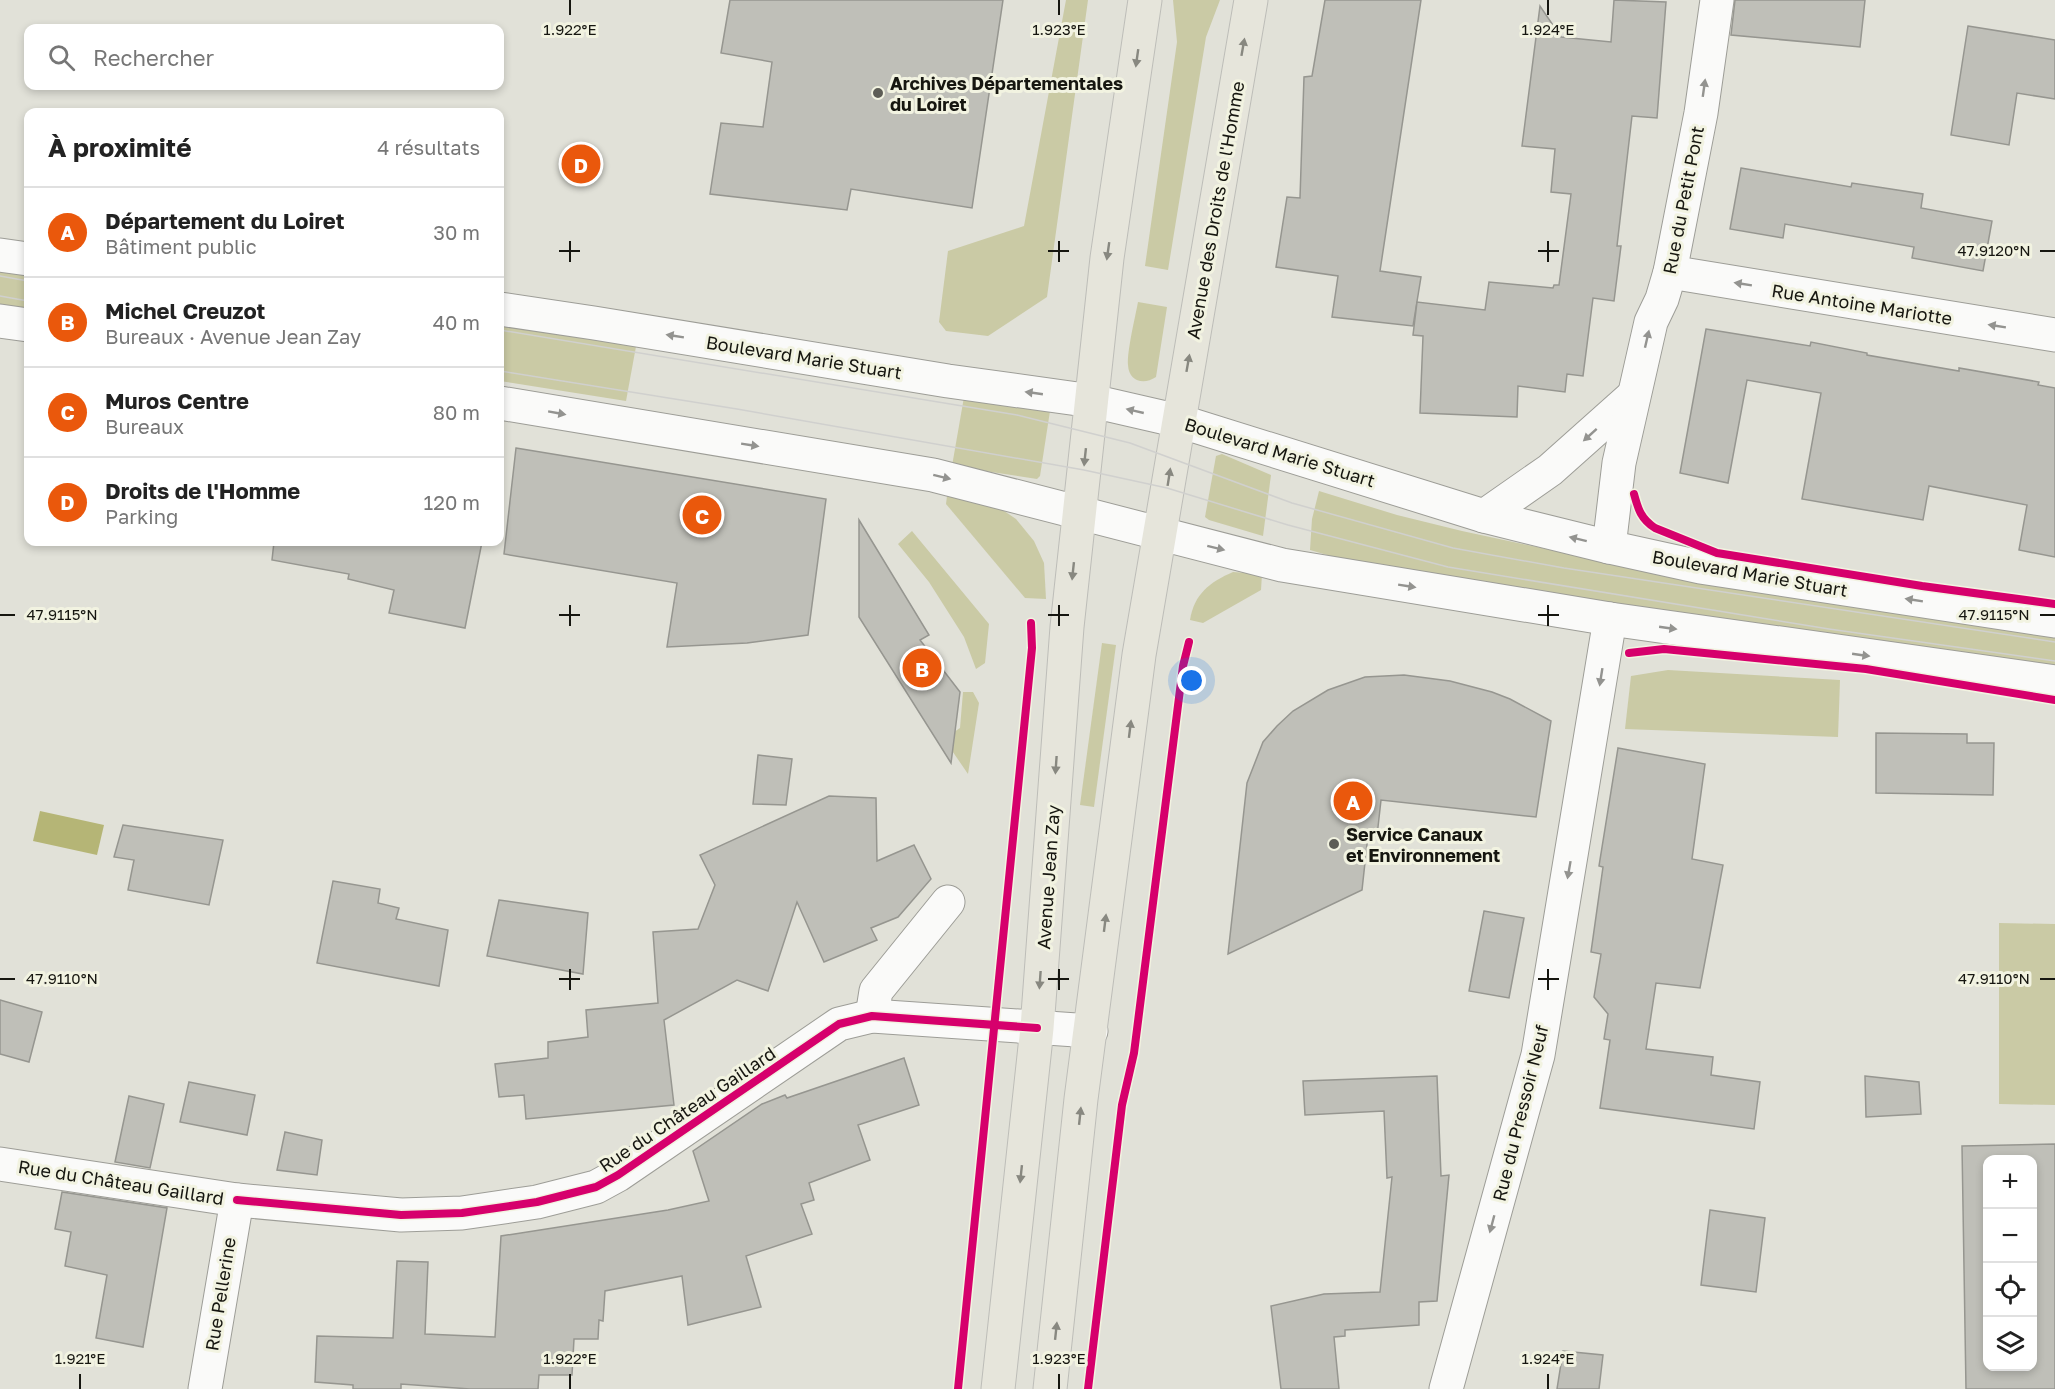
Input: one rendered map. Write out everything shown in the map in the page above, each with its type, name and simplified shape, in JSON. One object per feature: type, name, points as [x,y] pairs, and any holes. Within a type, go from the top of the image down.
[{"type":"main road","points":[[1092,401],[1107,258],[1145,0]]},
{"type":"main road","name":"Avenue des Droits de l'Homme","points":[[1179,421],[1251,0]]},
{"type":"main road","name":"Avenue Jean Zay","points":[[998,1389],[1037,1029],[1067,627],[1092,401]]},
{"type":"main road","points":[[1050,1389],[1081,1099],[1139,655],[1179,421]]},
{"type":"street","name":"Rue du Petit Pont","points":[[1609,547],[1619,463],[1633,396],[1651,322],[1662,299],[1670,272],[1701,113],[1717,0]]},
{"type":"street","points":[[0,255],[24,258]]},
{"type":"street","name":"Rue Antoine Mariotte","points":[[1670,272],[2055,335]]},
{"type":"street","name":"Boulevard Marie Stuart","points":[[504,310],[594,322],[948,381],[1092,401],[1179,421],[1484,516],[1609,547],[1700,567],[2055,621]]},
{"type":"street","points":[[0,321],[24,324]]},
{"type":"street","points":[[1484,516],[1550,470],[1633,396]]},
{"type":"street","points":[[504,404],[933,475],[1281,565],[1610,620],[2055,682]]},
{"type":"street","name":"Rue du Pressoir Neuf","points":[[1446,1389],[1538,1055],[1610,620]]},
{"type":"street","points":[[872,1016],[876,991],[948,902]]},
{"type":"street","name":"Rue du Château Gaillard","points":[[0,1164],[237,1200],[401,1215],[462,1213],[537,1202],[596,1187],[618,1175],[839,1024],[872,1016],[1091,1031]]},
{"type":"street","name":"Rue Pellerine","points":[[205,1389],[237,1200]]},
{"type":"green space","points":[[1066,0],[1088,0],[1047,297],[988,336],[946,331],[939,322],[948,251],[1024,226]]},
{"type":"green space","points":[[1173,0],[1220,0],[1206,37],[1168,270],[1145,266],[1177,42]]},
{"type":"green space","points":[[0,265],[24,268],[24,309],[0,306]]},
{"type":"green space","points":[[1138,302],[1167,307],[1156,377],[1147,381],[1134,378],[1128,365]]},
{"type":"green space","points":[[504,320],[637,341],[626,401],[504,382]]},
{"type":"green space","points":[[964,397],[1050,411],[1040,476],[1037,479],[952,466]]},
{"type":"green space","points":[[1222,454],[1271,475],[1263,536],[1205,517],[1216,456]]},
{"type":"green space","points":[[948,488],[982,496],[1016,519],[1034,541],[1044,563],[1046,599],[1025,598],[946,504]]},
{"type":"green space","points":[[1319,491],[1397,515],[1462,531],[1678,577],[2055,632],[2055,671],[1477,584],[1341,559],[1310,550],[1312,519]]},
{"type":"green space","points":[[912,531],[989,624],[985,663],[976,669],[964,637],[929,582],[898,544]]},
{"type":"green space","points":[[1233,572],[1262,574],[1261,590],[1203,623],[1190,620],[1195,603],[1204,590]]},
{"type":"green space","points":[[1102,643],[1116,645],[1094,807],[1080,805]]},
{"type":"green space","points":[[1668,670],[1840,680],[1838,737],[1625,729],[1631,676]]},
{"type":"green space","points":[[963,692],[973,692],[979,703],[968,774],[944,739],[960,728]]},
{"type":"green space","points":[[1999,923],[2055,924],[2055,1105],[1999,1104]]},
{"type":"shaded area","points":[[40,811],[104,825],[97,855],[33,841]]},
{"type":"building","name":"Archives Départementales du Loiret","points":[[730,0],[1003,0],[972,208],[851,189],[847,210],[710,194],[721,123],[763,127],[772,62],[721,53]]},
{"type":"building","points":[[1325,0],[1421,0],[1380,271],[1421,277],[1413,326],[1332,317],[1338,276],[1276,267],[1287,197],[1300,198],[1304,77],[1312,76]]},
{"type":"building","points":[[1614,0],[1666,2],[1657,118],[1632,116],[1617,246],[1621,246],[1614,301],[1593,298],[1583,376],[1567,374],[1565,392],[1518,386],[1517,417],[1420,413],[1423,336],[1413,335],[1417,302],[1485,310],[1489,282],[1553,288],[1554,285],[1559,285],[1571,194],[1551,192],[1555,149],[1522,146],[1540,6],[1561,37],[1611,42]]},
{"type":"building","points":[[1735,0],[1865,0],[1860,47],[1731,35]]},
{"type":"building","points":[[1968,26],[2055,40],[2055,99],[2017,93],[2009,145],[1951,135]]},
{"type":"building","points":[[1741,168],[1851,187],[1852,183],[1923,194],[1921,208],[1992,221],[1983,271],[1912,258],[1914,247],[1785,224],[1783,238],[1730,229]]},
{"type":"building","points":[[1706,329],[1810,346],[1811,342],[1867,353],[1867,355],[2039,382],[2038,385],[2055,388],[2055,557],[2019,550],[2027,505],[1929,486],[1923,520],[1802,499],[1821,393],[1747,380],[1728,483],[1680,473]]},
{"type":"building","points":[[516,448],[826,499],[808,635],[747,643],[667,647],[677,583],[504,554]]},
{"type":"building","points":[[859,520],[929,635],[920,640],[960,692],[951,763],[859,617]]},
{"type":"building","points":[[274,546],[481,546],[465,628],[389,613],[394,590],[348,579],[349,574],[272,560]]},
{"type":"building","points":[[1404,675],[1450,681],[1492,692],[1551,721],[1536,817],[1381,800],[1377,836],[1368,835],[1362,890],[1228,954],[1247,783],[1263,742],[1293,711],[1328,690],[1365,677]]},
{"type":"building","points":[[1876,733],[1967,734],[1967,743],[1994,743],[1993,795],[1876,793]]},
{"type":"building","points":[[1618,748],[1705,764],[1692,859],[1723,865],[1700,988],[1656,983],[1646,1049],[1713,1057],[1711,1075],[1760,1082],[1754,1129],[1600,1108],[1610,1040],[1604,1039],[1608,1014],[1594,997],[1601,954],[1591,952],[1603,867],[1599,866]]},
{"type":"building","points":[[758,755],[792,759],[786,805],[753,804]]},
{"type":"building","points":[[829,796],[876,798],[877,861],[914,845],[931,879],[898,917],[871,928],[877,940],[824,962],[797,902],[768,991],[737,980],[664,1020],[674,1105],[526,1119],[524,1095],[499,1097],[495,1064],[548,1058],[548,1042],[588,1037],[586,1010],[658,1003],[653,932],[698,929],[715,885],[700,855]]},
{"type":"building","points":[[123,825],[223,840],[209,905],[128,890],[134,860],[114,857]]},
{"type":"building","points":[[333,881],[380,889],[378,903],[399,908],[396,919],[448,930],[439,986],[317,963]]},
{"type":"building","points":[[499,900],[588,913],[583,974],[487,956]]},
{"type":"building","points":[[1484,911],[1524,918],[1509,998],[1469,991]]},
{"type":"building","points":[[0,1000],[42,1012],[29,1062],[0,1054]]},
{"type":"building","points":[[904,1058],[919,1105],[858,1125],[870,1160],[809,1183],[814,1200],[801,1204],[812,1234],[746,1256],[761,1307],[688,1325],[682,1276],[605,1291],[603,1321],[599,1320],[598,1339],[574,1339],[572,1375],[539,1375],[538,1389],[470,1389],[401,1384],[401,1389],[353,1389],[353,1385],[315,1382],[317,1336],[393,1338],[397,1261],[428,1262],[425,1334],[495,1337],[501,1236],[668,1210],[709,1201],[693,1151],[762,1104],[785,1095],[787,1098]]},
{"type":"building","points":[[1437,1076],[1441,1176],[1449,1175],[1437,1301],[1419,1302],[1419,1325],[1345,1330],[1345,1336],[1334,1337],[1339,1389],[1281,1389],[1271,1306],[1324,1294],[1380,1292],[1392,1177],[1387,1178],[1384,1111],[1305,1115],[1303,1081]]},
{"type":"building","points":[[1865,1076],[1919,1082],[1921,1114],[1866,1117]]},
{"type":"building","points":[[189,1082],[255,1095],[247,1135],[180,1122]]},
{"type":"building","points":[[129,1096],[164,1104],[150,1168],[115,1162]]},
{"type":"building","points":[[285,1132],[322,1140],[317,1175],[277,1170]]},
{"type":"building","points":[[2055,1144],[2055,1389],[1966,1389],[1962,1146]]},
{"type":"building","points":[[62,1192],[167,1208],[143,1347],[96,1338],[107,1275],[65,1266],[71,1232],[55,1229]]},
{"type":"building","points":[[1710,1210],[1765,1218],[1756,1292],[1701,1285]]},
{"type":"building","points":[[1563,1351],[1603,1355],[1599,1389],[1557,1389]]},
{"type":"tram line","points":[[0,276],[24,280]]},
{"type":"tram line","points":[[0,296],[24,300]]},
{"type":"tram line","points":[[504,331],[1017,415],[1130,443],[1292,503],[1453,548],[1564,568],[2055,642]]},
{"type":"tram line","points":[[504,372],[737,409],[1084,470],[1167,488],[1288,525],[1448,567],[1829,629],[2055,661]]},
{"type":"cycle path","points":[[1634,494],[1641,513],[1646,521],[1655,528],[1717,553],[1922,586],[2055,604]]},
{"type":"cycle path","points":[[958,1389],[1032,648],[1031,623]]},
{"type":"cycle path","points":[[1088,1389],[1122,1105],[1134,1053],[1183,666],[1189,642]]},
{"type":"cycle path","points":[[1629,653],[1664,649],[1866,669],[2055,700]]},
{"type":"cycle path","points":[[237,1200],[401,1215],[462,1213],[537,1202],[596,1187],[618,1175],[839,1024],[872,1016],[1037,1028]]},
{"type":"place","name":"Archives Départementales du Loiret","points":[[878,93]]},
{"type":"place","name":"Droits de l'Homme","points":[[581,164]]},
{"type":"place","name":"Muros Centre","points":[[702,515]]},
{"type":"place","name":"Michel Creuzot","points":[[922,668]]},
{"type":"place","name":"Département du Loiret","points":[[1353,801]]},
{"type":"place","name":"Service Canaux et Environnement","points":[[1334,844]]}]
